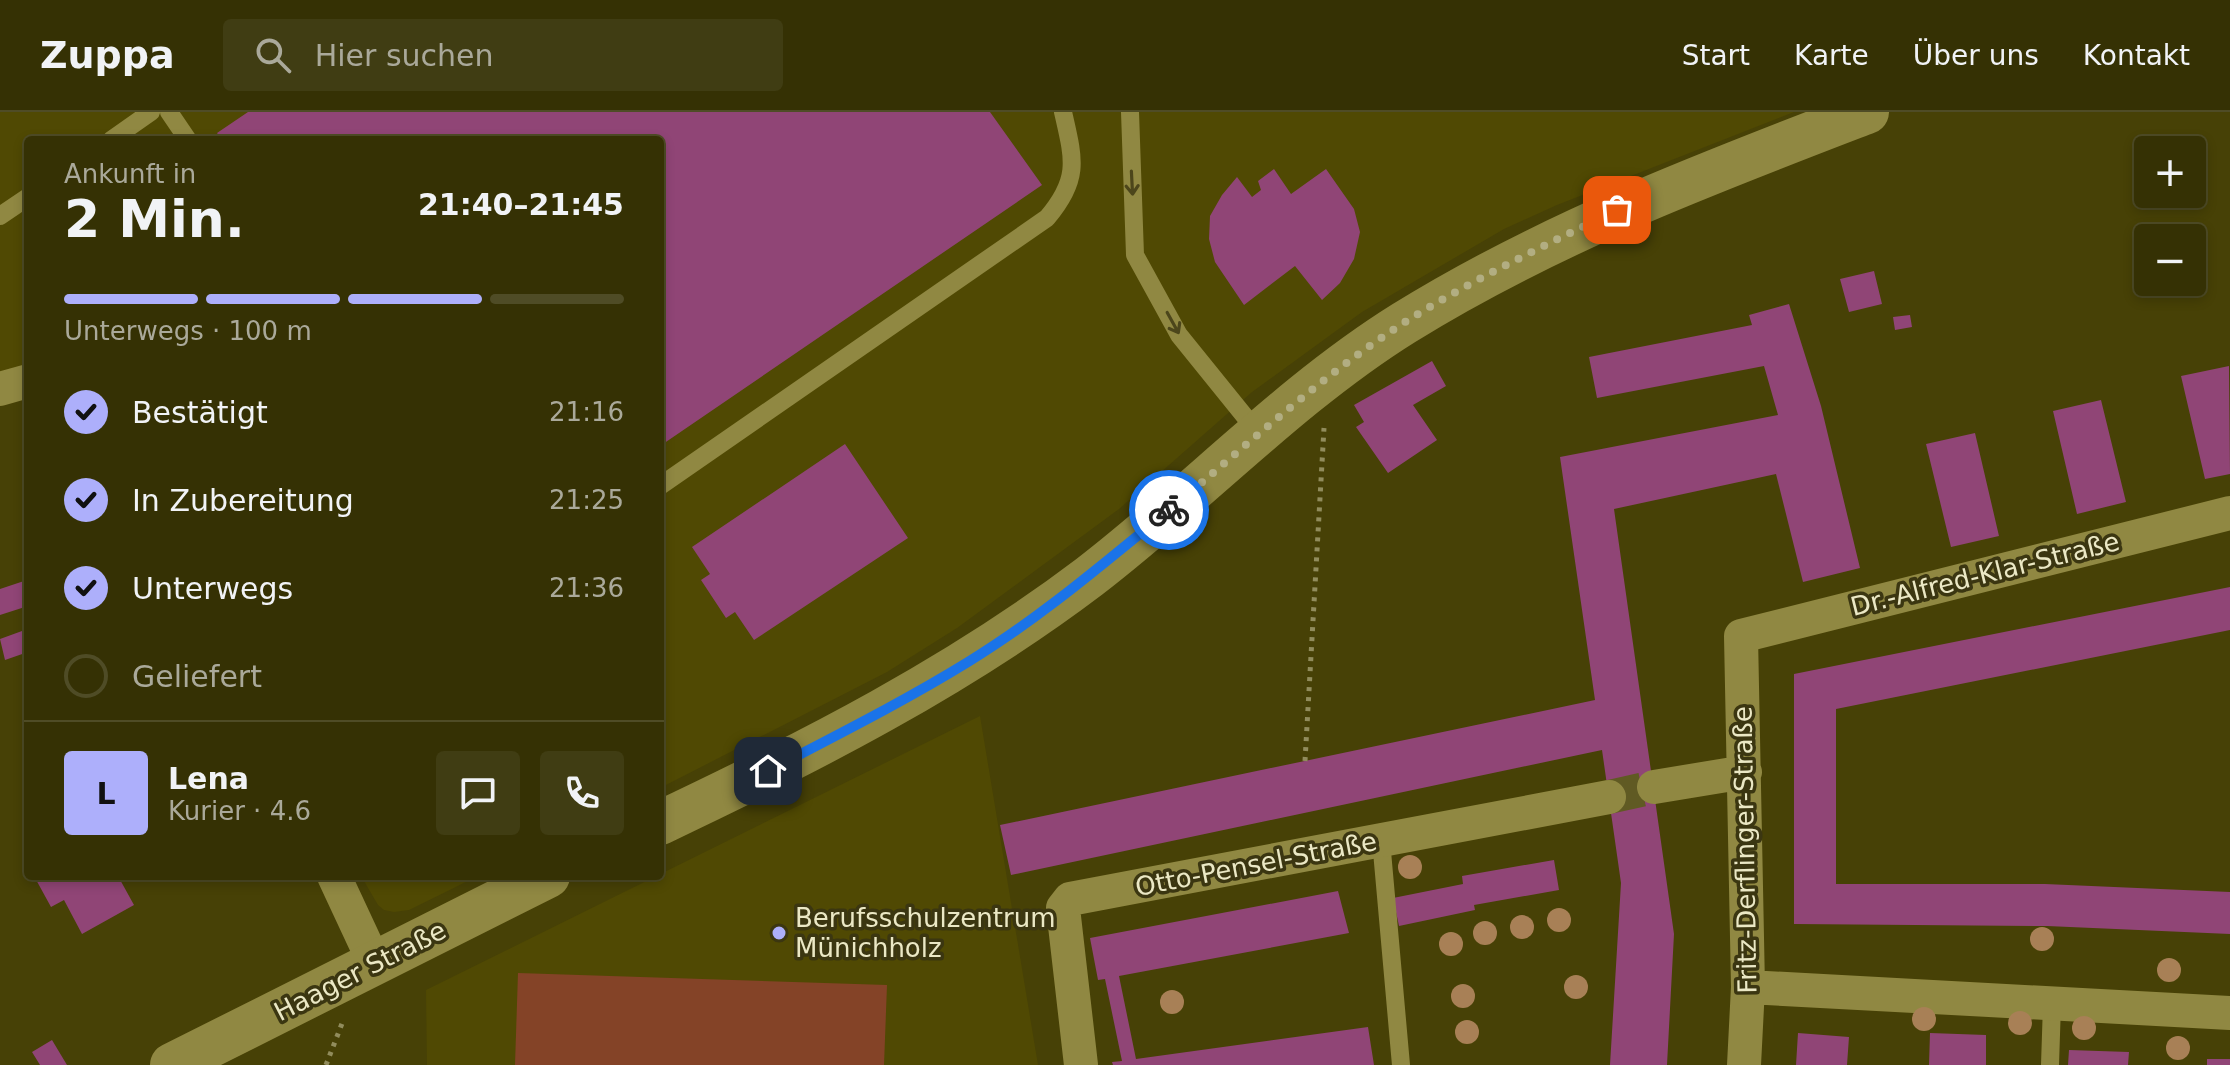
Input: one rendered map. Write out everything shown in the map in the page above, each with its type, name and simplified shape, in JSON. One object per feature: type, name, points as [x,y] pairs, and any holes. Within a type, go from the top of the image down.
[{"type":"main road","points":[[664,821],[863,721],[969,661],[1092,575],[1326,379],[1400,325],[1486,274],[1617,210],[1798,131],[1867,112]]},
{"type":"main road","name":"Haager Straße","points":[[172,1065],[540,880]]},
{"type":"street","points":[[0,389],[24,382]]},
{"type":"street","name":"Dr.-Alfred-Klar-Straße","points":[[1741,636],[2230,513]]},
{"type":"street","name":"Fritz-Derflinger-Straße","points":[[1741,636],[1748,987],[1744,1065]]},
{"type":"street","points":[[1654,787],[1745,772]]},
{"type":"street","name":"Otto-Pensel-Straße","points":[[1081,1065],[1063,908],[1070,899],[1609,797]]},
{"type":"street","points":[[336,880],[375,964]]},
{"type":"street","points":[[1748,987],[2230,1013]]},
{"type":"lane","points":[[117,136],[151,112]]},
{"type":"lane","points":[[169,112],[185,136]]},
{"type":"lane","points":[[664,483],[1047,218],[1064,197],[1072,177],[1063,112]]},
{"type":"lane","points":[[1130,112],[1135,255],[1179,335],[1259,435]]},
{"type":"lane","points":[[0,216],[24,200]]},
{"type":"lane","points":[[1381,840],[1401,1065]]},
{"type":"lane","points":[[2050,1065],[2052,1004]]},
{"type":"path","points":[[1305,761],[1326,379]]},
{"type":"shaded area","points":[[0,112],[1794,112],[1557,205],[1504,229],[1362,312],[1252,392],[1119,509],[957,628],[887,672],[664,786],[664,136],[24,136],[24,372],[0,378]]},
{"type":"shaded area","name":"Berufsschulzentrum Münichholz","points":[[980,716],[1038,1065],[427,1065],[426,990],[648,880],[664,880],[664,872]]},
{"type":"shaded area","points":[[363,880],[470,880],[409,910],[394,912],[378,905]]},
{"type":"shaded area","points":[[518,973],[887,985],[884,1065],[515,1065]]},
{"type":"building","points":[[248,112],[990,112],[1042,185],[664,443],[664,136],[219,136],[217,133]]},
{"type":"building","points":[[1274,169],[1291,194],[1326,169],[1354,209],[1360,232],[1354,259],[1340,283],[1322,300],[1295,266],[1244,305],[1215,262],[1209,239],[1210,216],[1222,195],[1237,177],[1252,197],[1261,190],[1258,181]]},
{"type":"building","points":[[1874,271],[1882,304],[1849,312],[1840,279]]},
{"type":"building","points":[[1789,304],[1821,406],[1860,568],[1803,582],[1776,474],[1614,509],[1674,934],[1667,1065],[1610,1065],[1621,883],[1602,750],[1011,875],[1000,825],[1595,700],[1560,457],[1778,415],[1764,366],[1597,398],[1589,357],[1752,325],[1749,315]]},
{"type":"building","points":[[1910,315],[1912,327],[1895,330],[1893,317]]},
{"type":"building","points":[[1432,361],[1446,386],[1413,405],[1437,440],[1388,473],[1356,427],[1364,422],[1354,405]]},
{"type":"building","points":[[2229,366],[2230,474],[2205,479],[2181,376]]},
{"type":"building","points":[[2101,400],[2126,502],[2077,514],[2053,411]]},
{"type":"building","points":[[1975,433],[1999,536],[1951,547],[1926,444]]},
{"type":"building","points":[[845,444],[908,538],[754,640],[735,612],[726,618],[701,580],[710,574],[692,547]]},
{"type":"building","points":[[24,581],[24,607],[0,615],[0,589]]},
{"type":"building","points":[[2230,587],[2230,630],[1836,709],[1836,884],[2045,884],[2230,892],[2230,934],[2047,926],[1794,924],[1794,674]]},
{"type":"building","points":[[22,631],[24,653],[5,660],[0,639]]},
{"type":"building","points":[[1554,860],[1559,890],[1474,905],[1475,910],[1399,926],[1393,898],[1463,884],[1462,876]]},
{"type":"building","points":[[36,880],[120,880],[134,905],[82,934],[64,900],[51,907]]},
{"type":"building","points":[[1338,891],[1349,933],[1119,976],[1136,1059],[1368,1027],[1374,1065],[1113,1065],[1112,1062],[1122,1061],[1105,979],[1098,980],[1090,938]]},
{"type":"building","points":[[1798,1033],[1849,1037],[1847,1065],[1796,1065]]},
{"type":"building","points":[[1930,1033],[1986,1035],[1986,1065],[1929,1065]]},
{"type":"building","points":[[52,1040],[67,1065],[40,1065],[32,1052]]},
{"type":"building","points":[[2069,1050],[2129,1052],[2128,1065],[2068,1065]]},
{"type":"building","points":[[2207,1059],[2230,1059],[2230,1065],[2207,1065]]},
{"type":"tunnel","points":[[1609,797],[1654,787]]},
{"type":"way so far","points":[[1169,510],[1326,379],[1400,325],[1486,274],[1617,210]]},
{"type":"place","name":"Berufsschulzentrum Münichholz","points":[[779,933]]},
{"type":"route","points":[[768,771],[969,661],[1092,575],[1169,510]]}]
